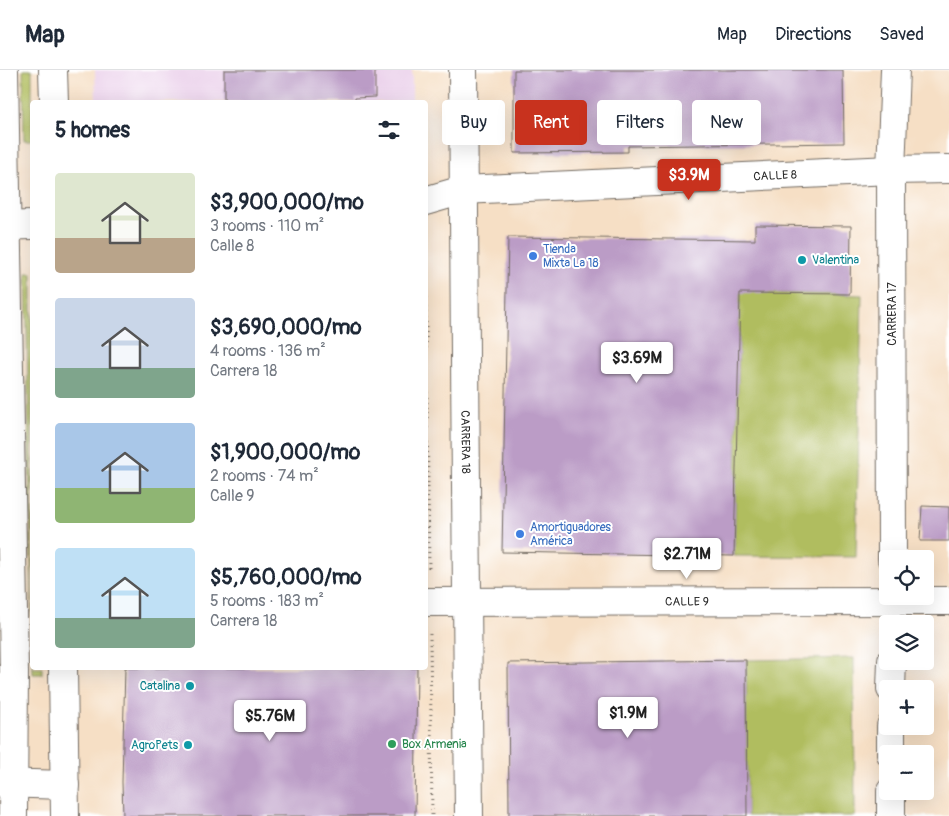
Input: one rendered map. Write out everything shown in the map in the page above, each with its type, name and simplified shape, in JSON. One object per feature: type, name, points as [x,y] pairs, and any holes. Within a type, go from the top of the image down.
[{"type":"street","points":[[4,70],[13,226],[14,672],[6,784],[13,816]]},
{"type":"street","points":[[53,70],[54,100]]},
{"type":"street","name":"CARRERA 18","points":[[463,70],[469,816]]},
{"type":"street","name":"CARRERA 17","points":[[892,550],[892,170],[895,70]]},
{"type":"street","name":"CALLE 8","points":[[428,200],[463,190],[949,169]]},
{"type":"street","name":"CALLE 9","points":[[428,602],[892,607],[949,601]]},
{"type":"street","points":[[63,670],[65,816]]},
{"type":"street","points":[[6,784],[64,785]]},
{"type":"street","points":[[891,800],[891,816]]},
{"type":"path","points":[[428,645],[432,816]]},
{"type":"shaded area","points":[[95,70],[412,70],[412,100],[96,100]]},
{"type":"green space","points":[[23,70],[32,70],[30,140],[24,140]]},
{"type":"green space","points":[[26,273],[30,273],[30,502]]},
{"type":"green space","points":[[740,292],[862,295],[856,557],[734,556]]},
{"type":"green space","points":[[854,658],[855,816],[747,816],[746,660]]},
{"type":"green space","points":[[33,670],[42,670],[42,674],[33,674]]},
{"type":"building","points":[[224,70],[375,70],[375,97],[355,98],[355,100],[224,100]]},
{"type":"building","points":[[514,70],[843,70],[844,143],[761,144],[761,100],[692,100],[692,145],[700,145],[628,146],[628,152],[514,153]]},
{"type":"building","points":[[755,225],[851,226],[850,294],[740,293],[734,556],[502,552],[508,237],[755,240]]},
{"type":"building","points":[[922,506],[949,507],[949,541],[920,541]]},
{"type":"building","points":[[746,660],[747,816],[509,816],[508,663]]},
{"type":"building","points":[[125,670],[417,670],[415,816],[123,816]]},
{"type":"place","name":"Tienda Mixta La 18","points":[[533,256]]},
{"type":"place","name":"Valentina","points":[[802,260]]},
{"type":"place","name":"Amortiguadores América","points":[[520,534]]},
{"type":"place","name":"Catalina","points":[[190,686]]},
{"type":"place","name":"Box Armenia","points":[[392,744]]},
{"type":"place","name":"AgroPets","points":[[188,745]]}]
